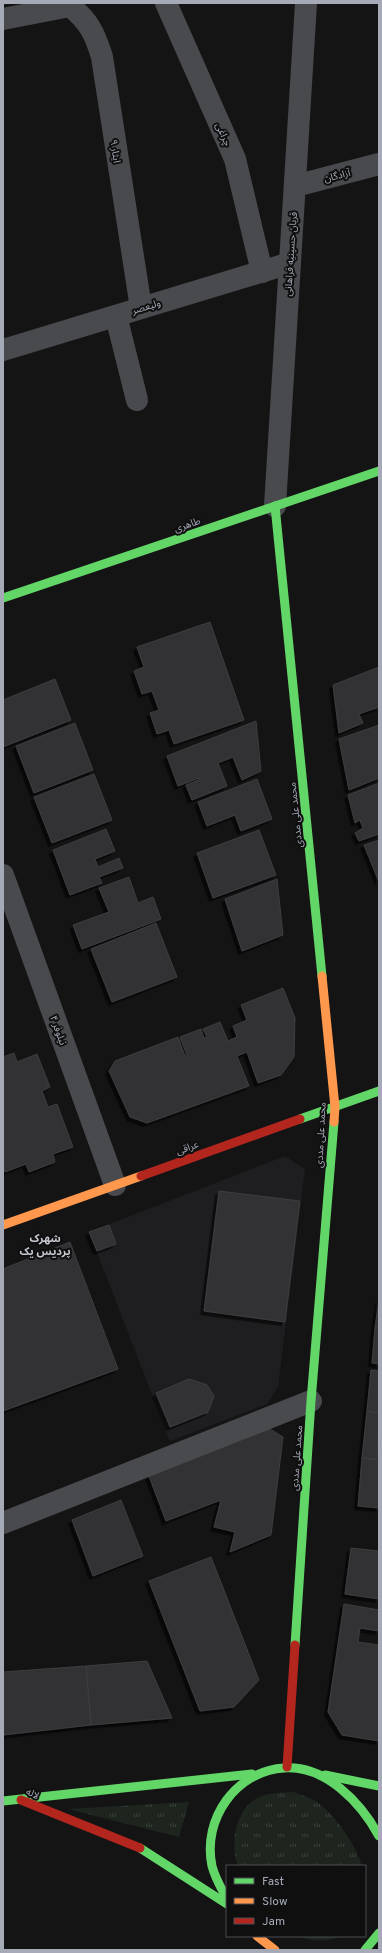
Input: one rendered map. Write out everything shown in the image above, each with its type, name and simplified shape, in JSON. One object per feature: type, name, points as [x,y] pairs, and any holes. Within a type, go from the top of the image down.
[{"type":"street","name":"چراغی","points":[[166,3],[236,159],[262,272]]},
{"type":"street","name":"قربان حسینیه فراهانی","points":[[275,506],[306,3]]},
{"type":"street","points":[[3,19],[70,4]]},
{"type":"street","name":"ایثار ۹","points":[[70,4],[83,16],[94,34],[102,57],[141,308]]},
{"type":"street","name":"آزادگان","points":[[295,186],[379,164]]},
{"type":"street","name":"ولیعصر","points":[[3,350],[290,263]]},
{"type":"street","points":[[116,316],[137,400]]},
{"type":"street","name":"طاهری","points":[[3,598],[379,471]]},
{"type":"street","name":"محمد علی مددی","points":[[275,506],[334,1107],[311,1401],[287,1767]]},
{"type":"street","name":"نیلوفر ۴","points":[[3,875],[115,1185]]},
{"type":"street","name":"عراقی","points":[[3,1225],[379,1091]]},
{"type":"street","points":[[3,1523],[311,1401]]},
{"type":"street","points":[[226,1897],[216,1877],[210,1854],[212,1830],[220,1805],[235,1787],[256,1774],[287,1767],[379,1786]]},
{"type":"street","points":[[314,1773],[339,1787],[360,1806],[379,1836]]},
{"type":"street","name":"لاله","points":[[18,1799],[256,1774]]},
{"type":"street","points":[[3,1801],[18,1799]]},
{"type":"street","name":"لاله","points":[[18,1799],[142,1849],[226,1903]]},
{"type":"street","points":[[365,1950],[379,1933]]},
{"type":"street","points":[[255,1937],[261,1950]]},
{"type":"street","points":[[256,1937],[276,1950]]},
{"type":"shaded area","points":[[285,1156],[305,1169],[278,1387],[267,1404],[170,1441],[89,1232]]},
{"type":"green space","points":[[294,1792],[317,1802],[338,1822],[355,1849],[362,1865],[238,1865],[234,1849],[238,1821],[242,1813],[254,1800],[273,1793]]},
{"type":"green space","points":[[189,1802],[179,1837],[68,1809]]},
{"type":"green space","points":[[300,1937],[340,1937],[320,1940]]},
{"type":"building","points":[[210,622],[244,720],[174,744],[169,730],[157,734],[150,713],[159,710],[152,691],[142,694],[134,671],[144,667],[137,647]]},
{"type":"building","points":[[379,667],[379,707],[359,714],[363,723],[339,733],[333,685]]},
{"type":"building","points":[[55,679],[71,720],[3,747],[3,700]]},
{"type":"building","points":[[256,721],[261,771],[242,780],[233,757],[218,763],[227,786],[192,800],[186,785],[199,780],[199,778],[178,786],[167,756]]},
{"type":"building","points":[[75,723],[93,770],[34,793],[16,746]]},
{"type":"building","points":[[379,725],[379,778],[349,790],[339,739]]},
{"type":"building","points":[[94,774],[112,820],[52,843],[34,797]]},
{"type":"building","points":[[257,779],[272,819],[241,831],[235,815],[207,826],[198,802]]},
{"type":"building","points":[[379,783],[379,834],[359,841],[355,833],[363,828],[360,820],[355,823],[348,795]]},
{"type":"building","points":[[106,829],[115,851],[95,859],[98,867],[119,858],[123,868],[99,877],[102,883],[70,895],[53,850]]},
{"type":"building","points":[[259,830],[276,875],[213,898],[197,853]]},
{"type":"building","points":[[379,840],[379,882],[364,845]]},
{"type":"building","points":[[129,877],[138,903],[153,897],[161,919],[82,949],[73,925],[109,912],[99,888]]},
{"type":"building","points":[[277,879],[283,935],[242,951],[225,899]]},
{"type":"building","points":[[156,923],[177,977],[112,1002],[91,949]]},
{"type":"building","points":[[283,988],[295,1018],[294,1057],[281,1075],[258,1083],[247,1052],[237,1056],[249,1086],[147,1123],[130,1117],[109,1071],[115,1061],[178,1037],[185,1056],[187,1055],[180,1037],[201,1029],[204,1038],[207,1037],[203,1029],[220,1022],[228,1041],[237,1037],[233,1026],[247,1020],[241,1005]]},
{"type":"building","points":[[14,1053],[17,1062],[37,1054],[50,1087],[42,1091],[48,1107],[57,1104],[73,1147],[53,1154],[55,1162],[29,1172],[26,1164],[5,1172],[3,1165],[3,1057]]},
{"type":"building","points":[[219,1191],[300,1201],[285,1322],[204,1311]]},
{"type":"building","points":[[109,1225],[116,1244],[97,1251],[89,1232]]},
{"type":"building","points":[[70,1242],[118,1369],[3,1411],[3,1269]]},
{"type":"building","points":[[379,1300],[379,1328],[375,1328]]},
{"type":"building","points":[[375,1328],[379,1328],[379,1364],[372,1363]]},
{"type":"building","points":[[371,1370],[379,1371],[379,1413],[367,1411]]},
{"type":"building","points":[[189,1379],[207,1385],[214,1396],[208,1412],[170,1427],[156,1393]]},
{"type":"building","points":[[367,1411],[379,1413],[377,1459],[362,1458]]},
{"type":"building","points":[[270,1429],[283,1437],[271,1535],[230,1552],[235,1532],[214,1527],[221,1500],[166,1521],[149,1476]]},
{"type":"building","points":[[362,1458],[379,1460],[379,1508],[358,1506]]},
{"type":"building","points":[[121,1500],[143,1556],[93,1576],[72,1520]]},
{"type":"building","points":[[351,1548],[379,1551],[379,1599],[345,1594]]},
{"type":"building","points":[[211,1557],[259,1680],[234,1707],[200,1711],[149,1581]]},
{"type":"building","points":[[344,1604],[379,1610],[379,1631],[360,1628],[358,1642],[379,1645],[379,1741],[342,1735],[328,1712]]},
{"type":"building","points":[[147,1661],[172,1718],[91,1725],[86,1666]]},
{"type":"building","points":[[86,1666],[91,1725],[3,1735],[3,1672]]},
{"type":"traffic: fast","points":[[3,598],[379,471]]},
{"type":"traffic: fast","points":[[275,506],[322,976]]},
{"type":"traffic: fast","points":[[300,1119],[379,1091]]},
{"type":"traffic: fast","points":[[295,1645],[311,1401],[334,1122]]},
{"type":"traffic: fast","points":[[226,1897],[216,1879],[212,1866],[210,1848],[212,1831],[226,1800],[237,1788],[251,1778],[267,1771],[284,1768],[299,1769],[328,1779],[352,1799],[371,1823],[379,1836]]},
{"type":"traffic: fast","points":[[3,1801],[252,1774]]},
{"type":"traffic: fast","points":[[325,1775],[379,1786]]},
{"type":"traffic: fast","points":[[140,1848],[226,1903]]},
{"type":"traffic: fast","points":[[365,1950],[379,1933]]},
{"type":"traffic: slow","points":[[322,976],[335,1107],[334,1122]]},
{"type":"traffic: slow","points":[[3,1225],[141,1176]]},
{"type":"traffic: slow","points":[[258,1937],[275,1950]]},
{"type":"traffic: jam","points":[[141,1176],[300,1119]]},
{"type":"traffic: jam","points":[[287,1767],[295,1645]]},
{"type":"traffic: jam","points":[[21,1800],[140,1848]]},
{"type":"district","name":"شهرک پردیس یک","points":[[45,1244]]}]
